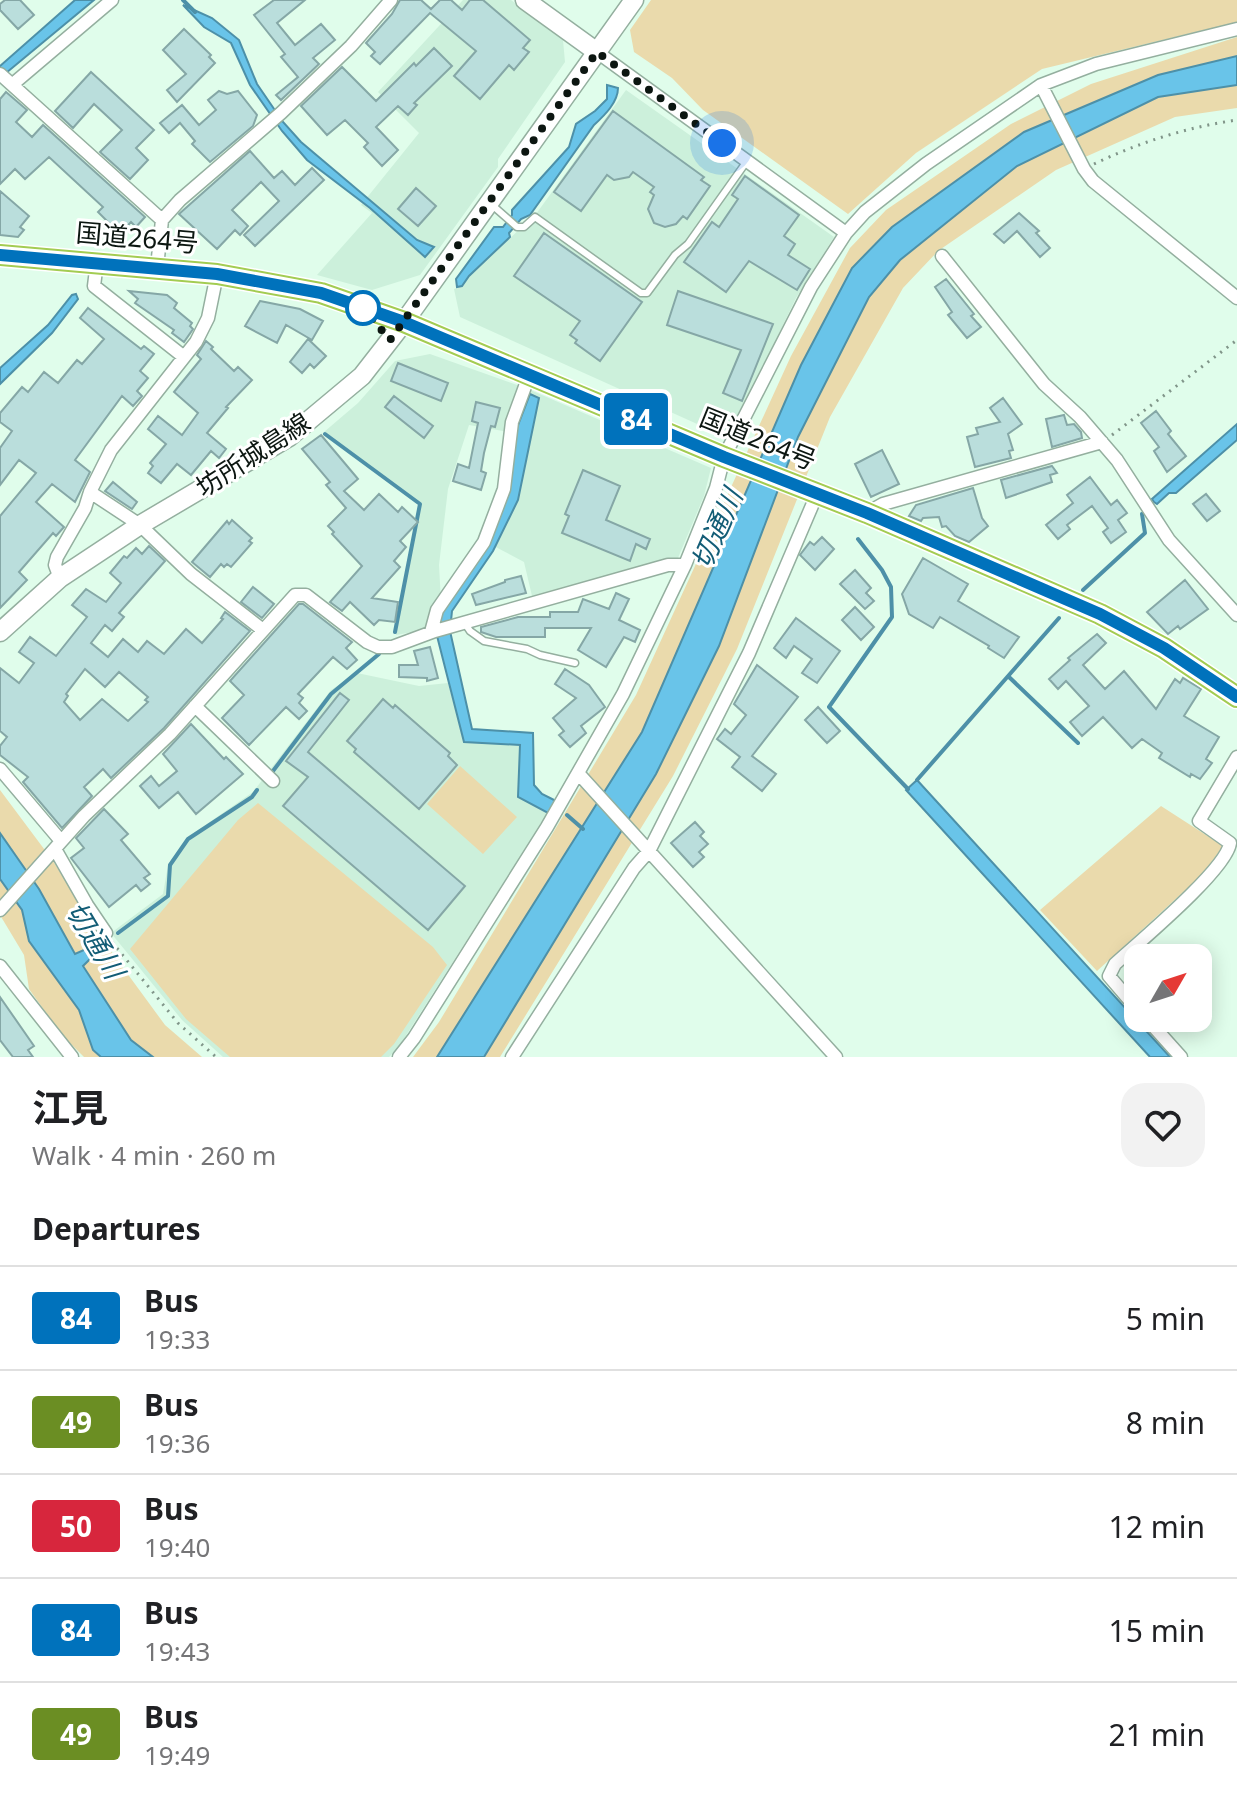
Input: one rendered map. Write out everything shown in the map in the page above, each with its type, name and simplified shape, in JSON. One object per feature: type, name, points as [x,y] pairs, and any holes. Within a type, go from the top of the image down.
[{"type":"highway","name":"国道264号","points":[[0,255],[217,274],[321,293],[404,322],[867,513],[1100,614],[1164,648],[1237,697]]},
{"type":"main road","points":[[525,0],[597,52]]},
{"type":"main road","name":"坊所城島線","points":[[0,632],[60,578],[140,525],[289,437],[362,376],[634,0]]},
{"type":"street","points":[[112,0],[6,78],[162,220]]},
{"type":"street","points":[[157,267],[162,220],[180,200],[276,117],[351,46],[391,0]]},
{"type":"street","points":[[399,1057],[580,775],[685,565],[728,458],[811,287],[846,233],[865,212],[926,164],[1043,88],[1096,64],[1237,29]]},
{"type":"street","points":[[597,52],[846,233]]},
{"type":"street","points":[[1043,88],[1082,166],[1093,181],[1237,298]]},
{"type":"street","points":[[942,256],[1044,384],[1080,417],[1117,460],[1169,540],[1237,615]]},
{"type":"street","points":[[97,262],[94,286],[184,357]]},
{"type":"street","points":[[60,578],[55,565],[57,557],[85,508],[111,450],[184,357],[208,318],[217,274]]},
{"type":"street","points":[[433,632],[437,610],[484,542],[504,489],[512,422],[530,373]]},
{"type":"street","points":[[867,513],[883,504],[1102,442]]},
{"type":"street","points":[[90,492],[140,525],[191,574],[263,630]]},
{"type":"street","points":[[512,1057],[646,848],[749,653],[817,494]]},
{"type":"street","points":[[0,910],[84,816],[195,706],[299,594],[306,595],[367,642],[378,647],[392,647],[433,632],[668,565],[685,565]]},
{"type":"street","points":[[195,706],[273,781]]},
{"type":"street","points":[[1137,944],[1212,874],[1229,849],[1230,843],[1199,821],[1237,757]]},
{"type":"street","points":[[0,769],[56,848],[106,933]]},
{"type":"street","points":[[580,775],[836,1057]]},
{"type":"street","points":[[1124,956],[1109,976],[1124,994]]},
{"type":"street","points":[[0,966],[72,1057]]},
{"type":"street","points":[[1159,1032],[1181,1057]]},
{"type":"lane","points":[[489,202],[517,227],[524,227],[535,217],[641,293],[647,293],[675,255],[688,244],[747,161]]},
{"type":"lane","points":[[460,624],[484,641],[575,663]]},
{"type":"path","points":[[1082,166],[1199,125],[1237,120]]},
{"type":"path","points":[[1102,442],[1237,340]]},
{"type":"path","points":[[106,933],[178,1023],[216,1057]]},
{"type":"shaded area","points":[[463,0],[511,0],[563,40],[565,62],[498,159],[498,167],[420,275],[372,290],[317,275],[372,213],[361,205],[419,133],[378,92]]},
{"type":"shaded area","points":[[651,0],[1237,0],[1237,22],[1042,69],[916,153],[848,214],[703,110],[672,78],[634,52],[630,30]]},
{"type":"shaded area","points":[[1237,37],[1237,56],[1158,75],[852,268],[801,365],[642,732],[437,1057],[413,1057],[439,1022],[636,695],[791,356],[850,248],[886,210],[1011,124],[1091,84]]},
{"type":"shaded area","points":[[1237,85],[1237,108],[1175,117],[1056,170],[938,251],[903,288],[830,417],[737,649],[673,776],[500,1057],[484,1057],[656,774],[719,646],[798,437],[869,297],[900,260],[1017,166],[1158,97]]},
{"type":"shaded area","points":[[626,90],[834,237],[796,298],[726,437],[460,317],[454,289],[462,286],[536,214]]},
{"type":"shaded area","points":[[430,354],[528,389],[711,468],[704,496],[678,558],[532,596],[524,562],[488,543],[509,493],[515,433],[469,425],[448,489],[439,565],[441,601],[435,628],[396,635],[420,504],[324,432],[358,403],[395,361]]},
{"type":"shaded area","points":[[357,673],[419,686],[448,683],[464,741],[520,745],[518,797],[548,813],[398,1048],[389,1057],[223,1057],[182,1020],[111,933],[163,894],[168,865],[188,837],[253,792],[331,690]]},
{"type":"shaded area","points":[[460,766],[517,817],[483,854],[427,804]]},
{"type":"shaded area","points":[[0,790],[53,861],[102,939],[165,1025],[202,1057],[153,1057],[131,1040],[83,966],[97,952],[75,955],[39,889],[0,833]]},
{"type":"shaded area","points":[[258,803],[433,947],[447,965],[394,1044],[381,1057],[230,1057],[186,1019],[130,949],[238,820]]},
{"type":"shaded area","points":[[1161,806],[1223,846],[1203,874],[1097,971],[1040,910]]},
{"type":"shaded area","points":[[0,879],[22,910],[29,941],[79,1010],[93,1050],[101,1057],[84,1057],[62,1035],[29,989],[24,955],[0,915]]},
{"type":"water","points":[[75,0],[94,0],[0,78],[0,66]]},
{"type":"water","points":[[183,5],[212,18],[239,40],[257,84],[283,122],[301,142],[417,240],[434,247],[425,257],[370,208],[307,160],[250,85],[231,43],[204,27]]},
{"type":"water","points":[[1237,56],[1237,85],[1158,97],[1017,166],[900,260],[869,297],[798,437],[719,646],[656,774],[484,1057],[437,1057],[642,732],[801,365],[852,268],[892,227],[1024,132],[1158,75]]},
{"type":"water","points":[[607,85],[618,88],[610,108],[594,125],[530,215],[521,219],[509,233],[510,237],[462,286],[457,287],[456,279],[494,227],[503,227],[512,210],[569,147],[576,124],[607,99]]},
{"type":"water","points":[[76,294],[78,299],[52,333],[0,384],[0,368],[48,325]]},
{"type":"water","points":[[530,394],[539,398],[518,500],[493,551],[452,611],[450,631],[472,729],[533,733],[534,785],[542,794],[556,801],[548,813],[518,797],[520,745],[464,742],[435,628],[438,616],[488,543],[509,493],[515,433]]},
{"type":"water","points":[[1237,424],[1237,440],[1176,493],[1169,493],[1157,504],[1154,502],[1152,499]]},
{"type":"water","points":[[917,780],[1124,1007],[1124,1029],[906,790]]},
{"type":"water","points":[[0,833],[39,889],[75,954],[93,946],[97,952],[83,966],[131,1040],[153,1057],[101,1057],[93,1050],[79,1010],[29,941],[22,910],[0,879]]},
{"type":"water","points":[[1127,1032],[1147,1032],[1170,1057],[1150,1057]]},
{"type":"building","points":[[5,0],[20,0],[34,15],[18,29],[0,10],[0,4]]},
{"type":"building","points":[[274,0],[305,0],[277,23],[295,45],[321,24],[335,40],[313,58],[319,64],[281,100],[276,95],[298,77],[281,57],[285,54],[254,15]]},
{"type":"building","points":[[400,0],[421,0],[431,9],[440,0],[451,0],[462,10],[470,0],[483,0],[530,40],[523,48],[529,52],[514,70],[509,65],[480,99],[454,76],[476,51],[430,13],[380,64],[371,56],[375,52],[366,43],[392,14]]},
{"type":"building","points":[[184,29],[211,55],[209,57],[215,63],[177,102],[167,90],[186,74],[163,50]]},
{"type":"building","points":[[434,48],[452,66],[414,103],[417,105],[408,115],[398,106],[376,127],[398,150],[382,166],[364,147],[368,143],[345,120],[327,135],[301,106],[342,67],[376,101],[414,63],[416,66]]},
{"type":"building","points":[[91,72],[154,130],[136,148],[148,160],[130,179],[100,152],[122,130],[94,104],[73,128],[55,111]]},
{"type":"building","points":[[219,91],[227,94],[238,91],[257,115],[253,126],[210,162],[192,144],[195,141],[180,123],[169,133],[160,123],[182,105],[199,125],[216,110],[208,100]]},
{"type":"building","points":[[6,92],[27,110],[16,122],[32,137],[43,125],[145,217],[136,227],[131,222],[120,234],[98,212],[103,207],[49,157],[25,179],[15,169],[0,184],[0,99]]},
{"type":"building","points":[[613,111],[704,177],[701,180],[710,186],[687,219],[683,216],[676,224],[665,227],[654,223],[648,209],[654,195],[650,192],[654,187],[633,172],[629,177],[614,180],[607,175],[581,211],[554,192]]},
{"type":"building","points":[[250,151],[274,178],[282,171],[295,185],[312,168],[324,180],[255,246],[244,235],[279,201],[261,182],[232,210],[248,226],[240,235],[235,230],[217,249],[179,214]]},
{"type":"building","points":[[745,176],[799,215],[784,236],[795,244],[788,255],[810,269],[797,290],[749,261],[726,292],[684,262],[712,222],[719,227],[738,199],[732,195]]},
{"type":"building","points":[[416,188],[436,206],[418,226],[398,209]]},
{"type":"building","points":[[0,191],[29,216],[20,227],[24,230],[18,237],[0,235]]},
{"type":"building","points":[[1019,213],[1039,231],[1036,233],[1050,248],[1040,257],[1017,231],[1004,243],[994,234]]},
{"type":"building","points":[[544,233],[642,302],[600,361],[575,343],[577,340],[570,335],[580,321],[514,276]]},
{"type":"building","points":[[946,279],[981,327],[967,338],[948,315],[952,312],[935,287]]},
{"type":"building","points":[[129,291],[167,295],[177,303],[174,308],[192,323],[190,326],[193,329],[184,342],[172,333],[174,330],[135,303],[138,299]]},
{"type":"building","points":[[678,291],[773,324],[742,401],[723,393],[741,350],[667,325]]},
{"type":"building","points":[[260,301],[300,309],[323,321],[312,340],[286,325],[277,343],[245,326]]},
{"type":"building","points":[[88,308],[141,349],[144,346],[154,354],[140,371],[148,378],[137,391],[142,396],[133,406],[122,396],[75,460],[90,472],[75,502],[52,484],[36,502],[64,527],[56,536],[53,533],[19,572],[27,580],[0,608],[0,516],[36,473],[19,460],[0,485],[0,448],[12,431],[0,422],[0,413],[22,387],[28,392],[44,372],[58,383],[77,360],[82,364],[104,339],[80,318]]},
{"type":"building","points":[[308,339],[326,356],[314,368],[310,364],[302,373],[290,362]]},
{"type":"building","points":[[206,341],[234,371],[238,367],[252,380],[207,433],[226,449],[219,458],[211,451],[191,475],[177,464],[161,483],[148,473],[153,466],[150,463],[166,444],[148,429],[158,416],[182,435],[198,413],[174,392],[201,359],[197,355]]},
{"type":"building","points":[[398,363],[448,383],[441,401],[391,381]]},
{"type":"building","points":[[394,396],[433,426],[424,438],[385,407]]},
{"type":"building","points":[[1003,398],[1022,424],[1008,434],[1013,450],[1009,451],[1011,458],[975,467],[967,437],[978,434],[976,428],[1000,422],[990,408]]},
{"type":"building","points":[[476,402],[500,408],[495,427],[491,426],[484,453],[481,471],[486,473],[481,490],[453,481],[458,464],[469,468],[478,423],[472,421]]},
{"type":"building","points":[[1156,411],[1171,431],[1168,434],[1186,456],[1167,472],[1154,451],[1159,447],[1141,423]]},
{"type":"building","points":[[1064,415],[1067,425],[1074,424],[1082,438],[1052,447],[1046,419]]},
{"type":"building","points":[[321,435],[358,479],[344,491],[364,510],[379,494],[398,512],[402,507],[418,522],[400,541],[406,547],[394,561],[400,567],[372,598],[398,602],[395,622],[379,620],[374,625],[350,602],[342,611],[330,602],[362,566],[328,526],[346,508],[326,485],[330,482],[302,449]]},
{"type":"building","points":[[882,450],[899,484],[871,497],[855,464]]},
{"type":"building","points":[[1052,466],[1057,473],[1050,475],[1052,482],[1006,498],[1001,480]]},
{"type":"building","points":[[583,470],[620,486],[606,520],[650,539],[646,549],[636,544],[630,561],[562,533],[569,516],[565,514]]},
{"type":"building","points":[[1090,477],[1111,505],[1117,500],[1127,513],[1118,520],[1126,532],[1111,543],[1103,532],[1108,528],[1092,506],[1067,525],[1070,529],[1058,539],[1046,525],[1073,503],[1067,495]]},
{"type":"building","points":[[113,482],[137,502],[132,509],[105,491]]},
{"type":"building","points":[[973,488],[982,518],[988,526],[969,542],[955,536],[946,526],[942,527],[939,517],[923,518],[921,521],[909,516],[916,505]]},
{"type":"building","points":[[1206,494],[1220,511],[1207,521],[1193,504]]},
{"type":"building","points":[[232,520],[252,538],[249,541],[252,543],[231,567],[221,564],[210,577],[192,562],[227,521],[229,524]]},
{"type":"building","points":[[822,537],[834,549],[815,570],[800,555],[810,542],[814,545]]},
{"type":"building","points":[[149,546],[165,561],[119,613],[124,617],[112,631],[105,625],[91,643],[108,657],[123,639],[138,652],[147,641],[164,654],[186,629],[202,643],[223,619],[225,612],[250,631],[164,728],[111,778],[103,769],[84,787],[92,796],[62,828],[23,782],[28,777],[0,755],[0,746],[7,737],[0,731],[0,668],[19,683],[34,663],[19,652],[30,637],[56,656],[87,617],[72,605],[86,589],[106,602],[121,583],[110,573],[124,556],[127,558],[136,548],[142,554]],"holes":[[[85,669],[105,687],[119,672],[148,697],[145,700],[148,702],[128,721],[102,699],[80,720],[64,702],[68,696],[66,694]]]},
{"type":"building","points":[[923,558],[968,584],[958,601],[1019,637],[1004,658],[940,617],[933,628],[909,614],[902,594]]},
{"type":"building","points":[[855,570],[871,588],[866,593],[874,601],[865,609],[840,584]]},
{"type":"building","points":[[521,576],[526,593],[476,605],[472,594]]},
{"type":"building","points":[[1185,580],[1208,609],[1168,634],[1147,612]]},
{"type":"building","points":[[253,587],[274,604],[262,618],[241,602]]},
{"type":"building","points":[[616,593],[629,599],[619,620],[640,630],[635,642],[624,637],[606,667],[578,650],[591,628],[545,628],[545,637],[496,637],[481,632],[481,627],[518,617],[550,617],[550,612],[578,612],[583,599],[609,609]]},
{"type":"building","points":[[299,604],[352,642],[346,648],[357,660],[347,669],[333,657],[298,694],[303,698],[299,703],[307,711],[299,719],[286,707],[249,745],[222,718],[244,695],[230,681]]},
{"type":"building","points":[[855,607],[874,627],[861,640],[842,620]]},
{"type":"building","points":[[796,618],[840,651],[817,683],[802,673],[812,659],[794,646],[786,658],[774,648]]},
{"type":"building","points":[[1097,634],[1106,643],[1083,665],[1105,689],[1124,671],[1156,709],[1175,679],[1180,683],[1183,678],[1201,689],[1184,716],[1219,737],[1206,759],[1212,763],[1200,779],[1191,774],[1190,777],[1159,758],[1162,753],[1142,739],[1132,748],[1103,717],[1082,736],[1070,722],[1089,706],[1066,681],[1058,689],[1049,679]]},
{"type":"building","points":[[430,647],[438,678],[427,681],[427,678],[399,677],[399,665],[418,665],[414,651]]},
{"type":"building","points":[[757,665],[798,697],[752,756],[776,774],[762,791],[732,767],[740,757],[717,739],[725,729],[731,734],[746,715],[734,704]]},
{"type":"building","points":[[565,669],[589,685],[605,707],[581,726],[586,733],[570,747],[559,735],[564,731],[553,718],[576,698],[555,684]]},
{"type":"building","points":[[340,693],[349,700],[308,752],[465,886],[428,930],[283,806],[308,777],[286,761]]},
{"type":"building","points":[[383,699],[393,708],[395,705],[450,753],[448,756],[457,765],[419,809],[354,752],[356,749],[347,741]]},
{"type":"building","points":[[818,707],[840,731],[827,743],[805,720]]},
{"type":"building","points":[[191,724],[243,774],[196,814],[178,792],[159,808],[140,786],[151,776],[159,786],[177,771],[163,754]]},
{"type":"building","points":[[104,809],[128,834],[121,840],[150,874],[144,878],[150,884],[141,891],[136,885],[109,907],[71,858],[84,848],[76,838]]},
{"type":"building","points":[[695,822],[704,832],[700,836],[708,844],[699,852],[704,857],[693,867],[671,843]]},
{"type":"building","points":[[0,997],[34,1046],[28,1050],[33,1057],[13,1057],[0,1040]]},
{"type":"waterway","points":[[183,0],[195,12]]},
{"type":"waterway","points":[[325,434],[420,504],[395,632]]},
{"type":"waterway","points":[[1083,590],[1145,533],[1142,514]]},
{"type":"waterway","points":[[858,539],[891,587],[892,617],[829,707],[908,789]]},
{"type":"waterway","points":[[917,780],[1059,618]]},
{"type":"waterway","points":[[273,771],[331,694],[379,654]]},
{"type":"waterway","points":[[1009,677],[1078,743]]},
{"type":"waterway","name":"切通川","points":[[118,933],[168,896],[170,865],[188,839],[252,797],[257,790]]},
{"type":"waterway","points":[[567,815],[583,829]]},
{"type":"bus line","name":"84","points":[[0,255],[217,274],[321,293],[404,322],[724,457],[867,513],[1100,614],[1164,648],[1237,697]]},
{"type":"route","points":[[363,308],[390,340],[597,52],[722,143]]}]
